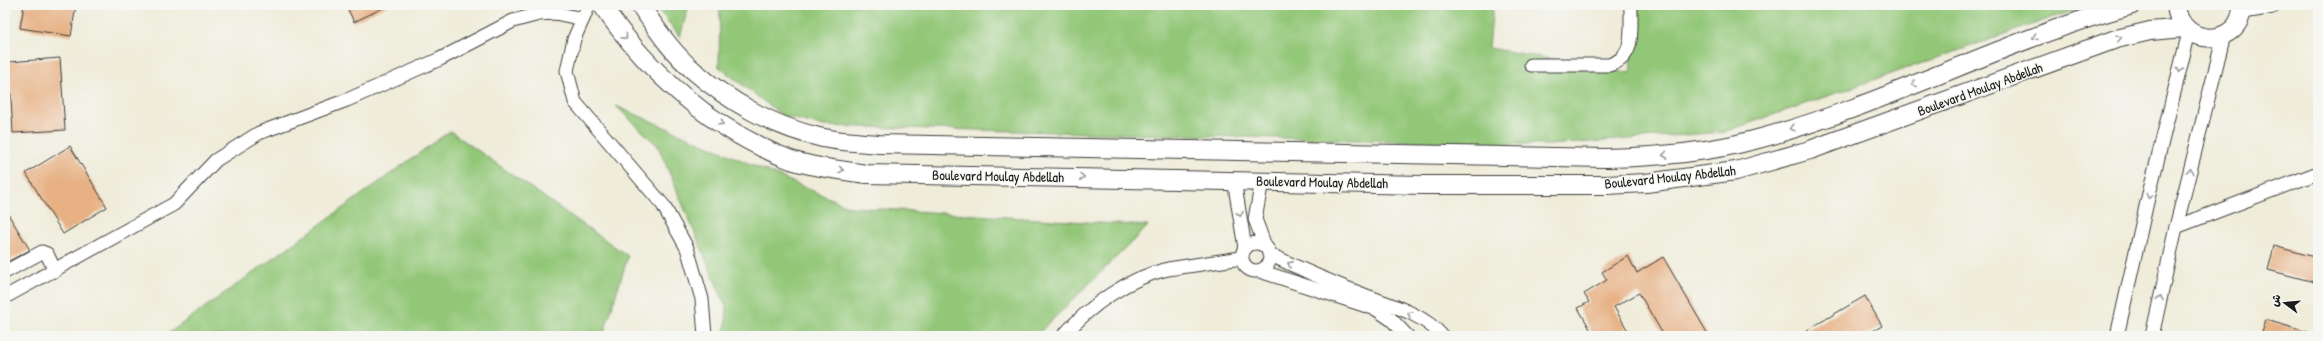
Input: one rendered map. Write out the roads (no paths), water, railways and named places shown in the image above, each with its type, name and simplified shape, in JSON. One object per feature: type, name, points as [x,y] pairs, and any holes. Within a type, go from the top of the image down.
[{"type":"main road","name":"Boulevard Moulay Abdellah","points":[[602,5],[619,30],[666,82],[731,131],[760,147],[793,160],[866,174],[1234,180],[1424,185],[1606,185],[1709,176],[1744,169],[1810,150],[2116,39],[2143,33],[2187,30]]},
{"type":"main road","name":"Boulevard Moulay Abdellah","points":[[640,5],[674,50],[694,71],[754,113],[788,128],[820,138],[879,144],[1605,158],[1644,157],[1705,150],[1754,140],[1887,95],[2071,23],[2132,5]]},
{"type":"main road","points":[[2176,5],[2180,21],[2187,30],[2200,37],[2212,38],[2224,35],[2236,25],[2242,7],[2270,5]]},
{"type":"street","points":[[589,5],[574,39],[567,71],[575,102],[663,205],[687,248],[702,299],[706,336]]},
{"type":"street","points":[[1531,65],[1608,65],[1618,62],[1626,55],[1630,47],[1631,5]]},
{"type":"street","points":[[5,297],[174,204],[216,160],[259,133],[347,100],[440,59],[513,21],[539,14],[555,13],[583,18]]},
{"type":"street","points":[[2117,336],[2187,30]]},
{"type":"street","points":[[2152,336],[2176,227],[2224,35]]},
{"type":"street","points":[[2176,227],[2318,173]]},
{"type":"street","points":[[1234,180],[1246,267],[1250,270],[1260,271],[1376,309],[1392,320],[1407,336]]},
{"type":"street","points":[[1260,271],[1268,264],[1267,250],[1255,219],[1262,181]]},
{"type":"street","points":[[1063,336],[1097,304],[1131,282],[1167,270],[1243,253],[1251,244],[1258,243],[1267,250],[1325,280],[1392,305],[1428,324],[1442,336]]},
{"type":"street","points":[[5,272],[42,252],[47,254],[55,270]]}]
